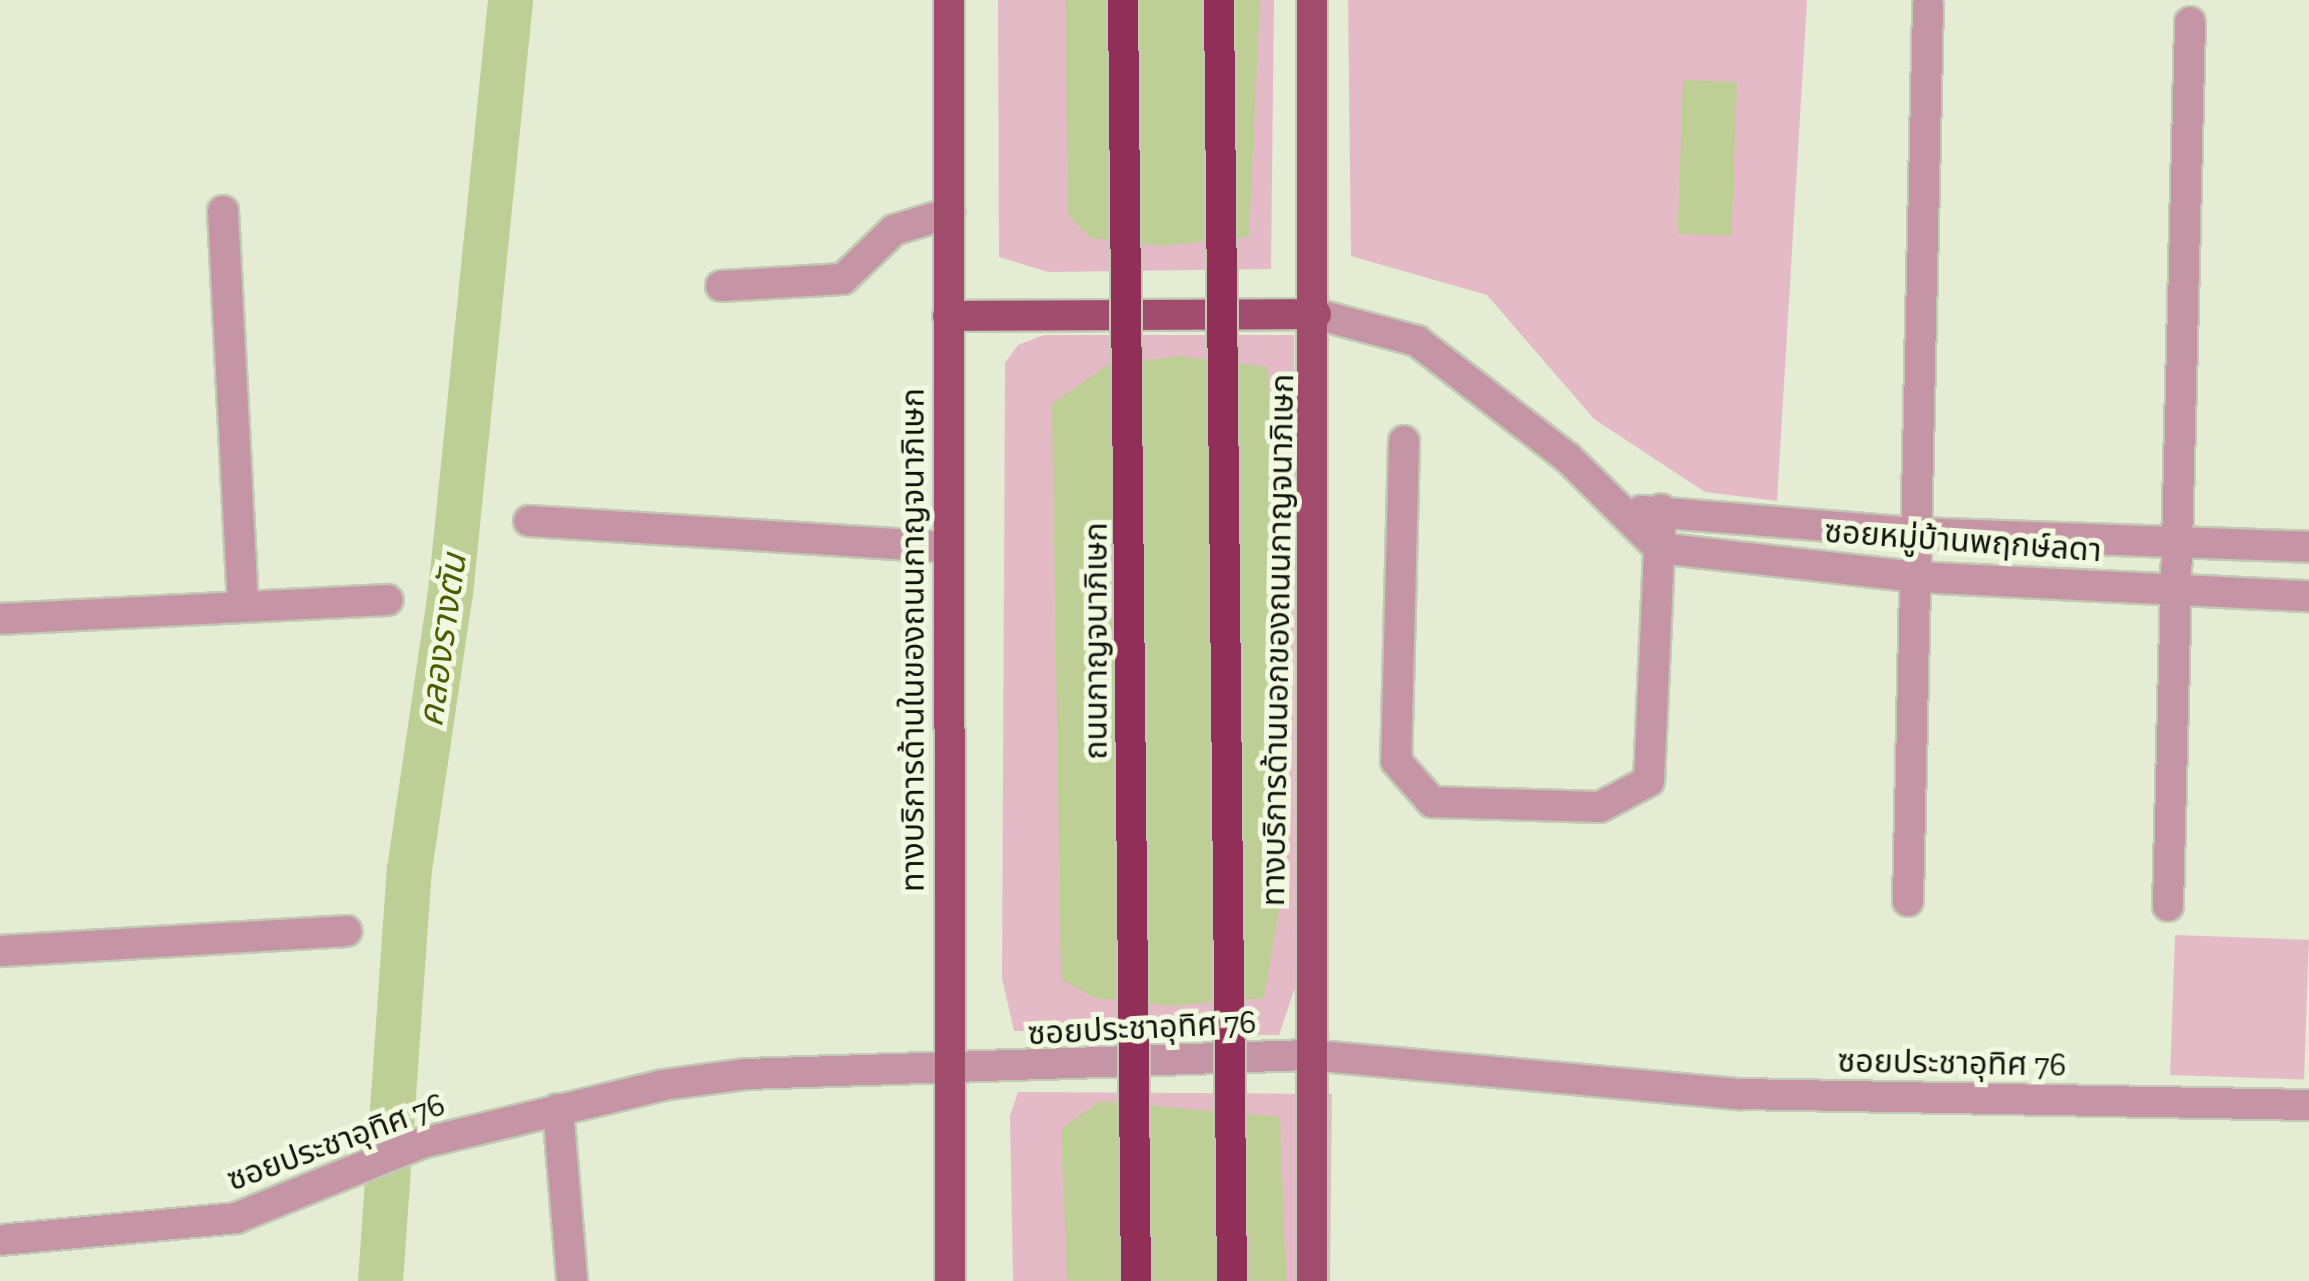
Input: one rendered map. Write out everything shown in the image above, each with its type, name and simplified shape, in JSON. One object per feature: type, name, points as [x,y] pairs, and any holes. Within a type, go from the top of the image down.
[{"type":"highway","name":"ถนนกาญจนาภิเษก","points":[[1123,0],[1136,1281]]},
{"type":"highway","points":[[1219,0],[1232,1281]]},
{"type":"main road","name":"ทางบริการด้านในของถนนกาญจนาภิเษก","points":[[949,0],[950,1281]]},
{"type":"main road","name":"ทางบริการด้านนอกของถนนกาญจนาภิเษก","points":[[1312,0],[1316,314],[1309,1054],[1312,1281]]},
{"type":"main road","points":[[948,316],[1316,314]]},
{"type":"street","points":[[1908,901],[1928,5]]},
{"type":"street","points":[[2168,906],[2182,543],[2190,22]]},
{"type":"street","points":[[224,211],[244,604]]},
{"type":"street","points":[[722,286],[843,279],[894,230],[948,213]]},
{"type":"street","points":[[1316,314],[1417,341],[1628,512],[1660,548]]},
{"type":"street","points":[[1404,441],[1396,761],[1432,802],[1600,807],[1649,781],[1661,509]]},
{"type":"street","name":"ซอยหมู่บ้านพฤกษ์ลดา","points":[[1628,512],[1661,509],[1917,533],[2309,547]]},
{"type":"street","points":[[529,521],[948,547]]},
{"type":"street","name":"ซอยหมู่บ้านพฤกษ์ลดา","points":[[1660,548],[1916,577],[2309,596]]},
{"type":"street","points":[[0,618],[388,600]]},
{"type":"street","points":[[0,951],[346,931]]},
{"type":"street","name":"ซอยประชาอุทิศ 76","points":[[0,1240],[236,1218],[338,1181],[422,1143],[702,1077],[947,1074],[1309,1054],[1741,1094],[2309,1105]]},
{"type":"street","points":[[558,1109],[572,1281]]},
{"type":"shaded area","points":[[998,0],[1274,0],[1271,269],[1048,272],[999,257]]},
{"type":"shaded area","points":[[1065,0],[1260,0],[1249,237],[1161,246],[1090,238],[1068,215]]},
{"type":"shaded area","points":[[1348,0],[1807,0],[1777,501],[1705,492],[1594,419],[1487,295],[1351,256]]},
{"type":"shaded area","points":[[1683,80],[1737,82],[1732,236],[1678,234]]},
{"type":"shaded area","points":[[1044,335],[1294,335],[1295,988],[1279,1035],[1014,1031],[1002,978],[1005,363],[1018,345]]},
{"type":"shaded area","points":[[1177,356],[1268,367],[1281,898],[1264,998],[1169,1006],[1094,998],[1061,979],[1052,404],[1106,366]]},
{"type":"shaded area","points":[[2175,935],[2309,940],[2304,1080],[2170,1075]]},
{"type":"shaded area","points":[[1018,1092],[1332,1094],[1330,1281],[1013,1281],[1010,1116]]},
{"type":"shaded area","points":[[1100,1101],[1280,1117],[1286,1281],[1067,1281],[1061,1129]]},
{"type":"waterway","name":"คลองรางตัน","points":[[380,1281],[409,869],[450,593],[510,0]]}]
